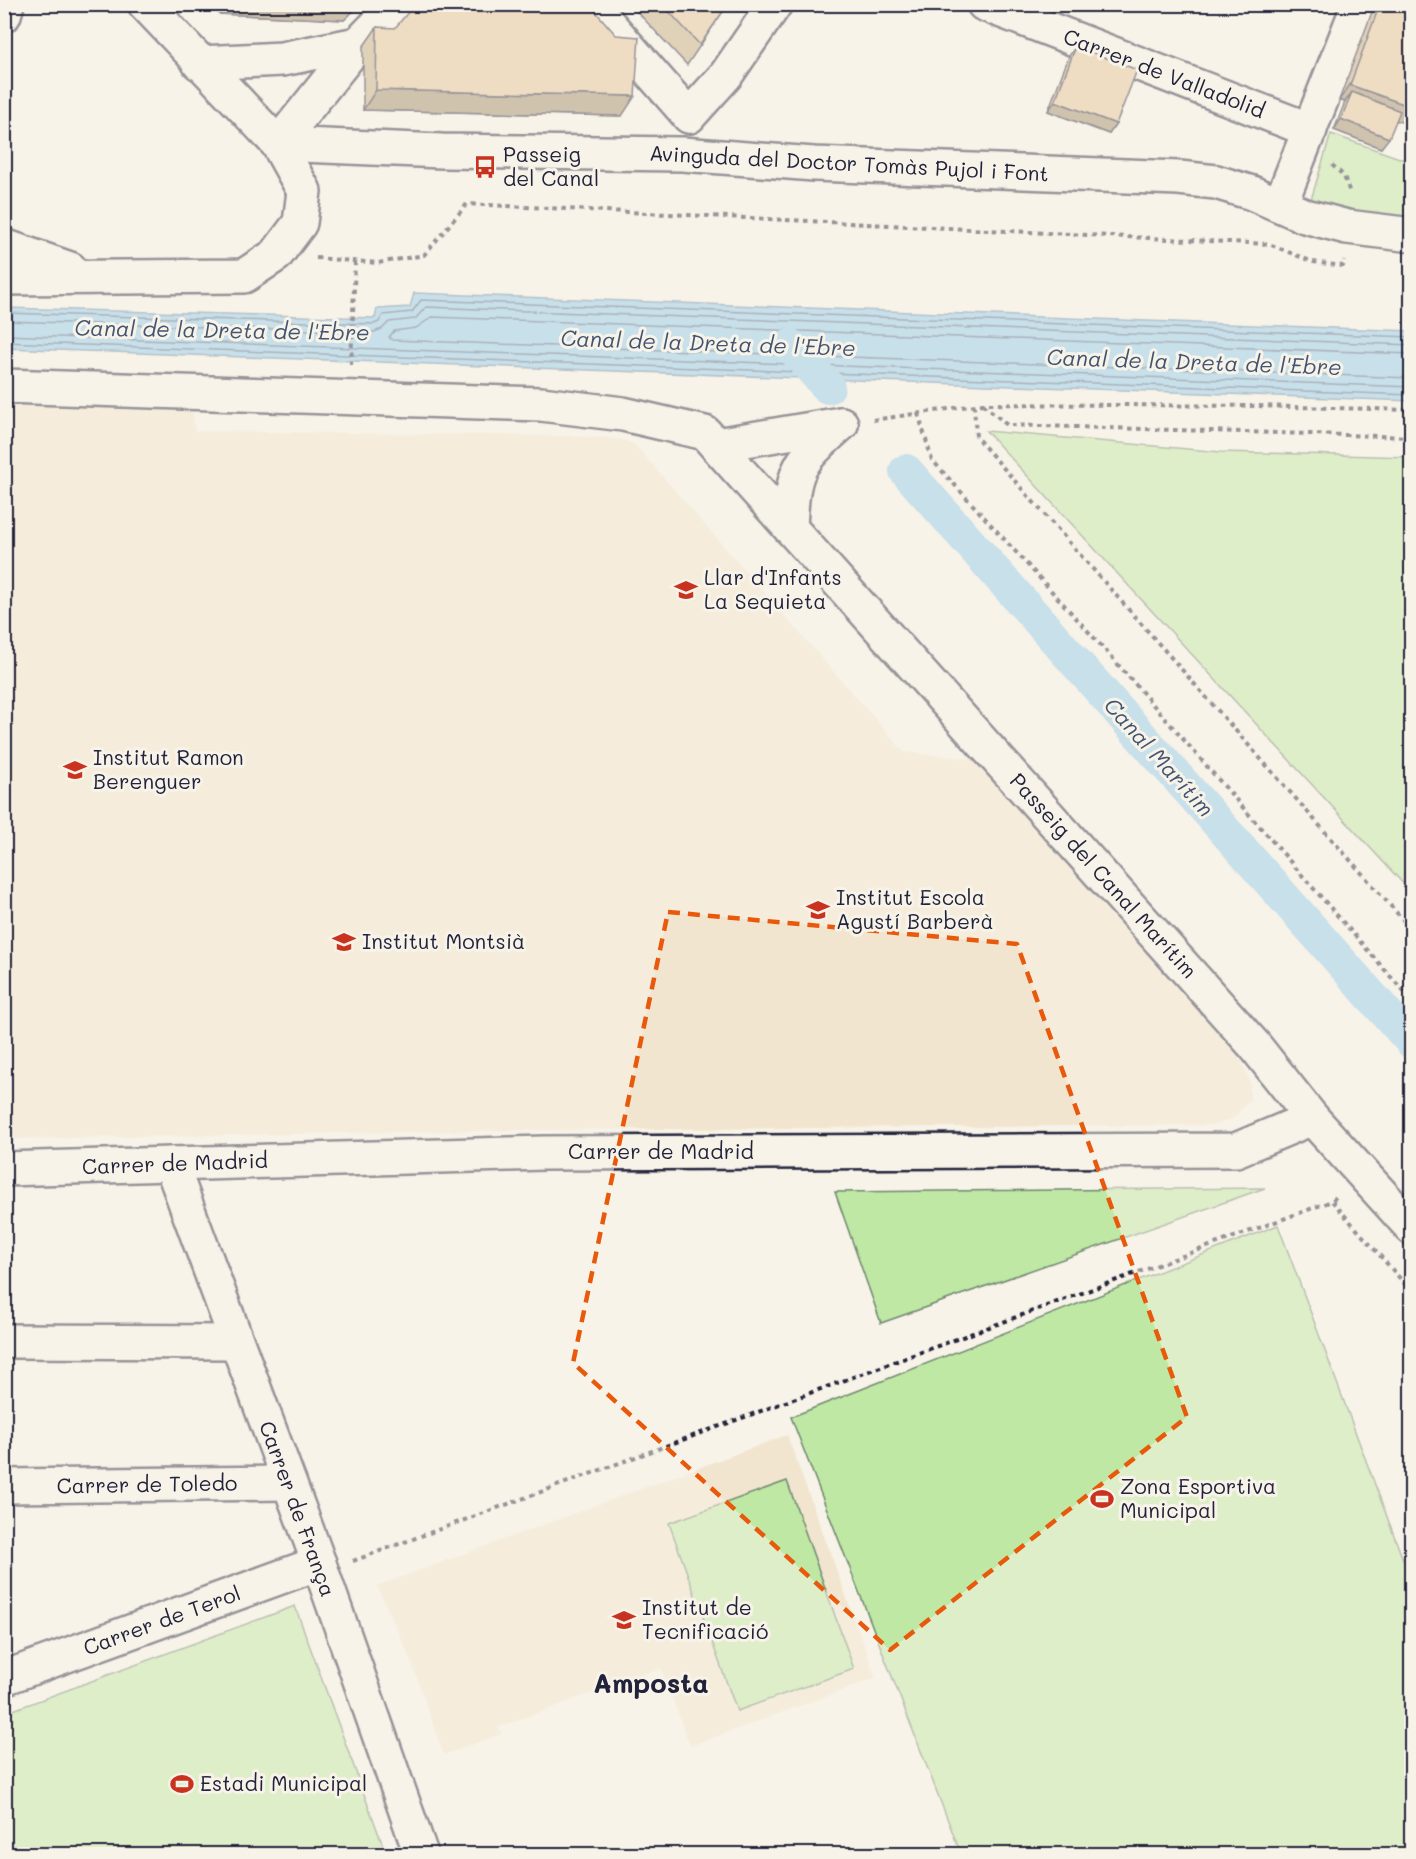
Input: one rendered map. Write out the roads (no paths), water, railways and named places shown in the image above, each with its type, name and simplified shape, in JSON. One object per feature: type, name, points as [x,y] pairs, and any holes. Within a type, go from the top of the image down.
[{"type":"street","points":[[4,15],[7,4]]},
{"type":"street","points":[[278,144],[358,44],[397,4]]},
{"type":"street","points":[[591,4],[689,116]]},
{"type":"street","points":[[682,154],[689,116],[726,75],[775,4]]},
{"type":"street","name":"Carrer de Valladolid","points":[[984,4],[1310,130]]},
{"type":"street","points":[[1280,205],[1359,4]]},
{"type":"street","points":[[4,278],[244,276],[276,255],[300,223],[304,191],[278,144],[199,63],[158,9]]},
{"type":"street","points":[[199,63],[282,59],[358,44]]},
{"type":"street","name":"Avinguda del Doctor Tomàs Pujol i Font","points":[[278,144],[442,150],[682,154],[814,164],[1179,178],[1216,182],[1305,216],[1347,227],[1412,235]]},
{"type":"street","points":[[4,246],[52,264],[100,277]]},
{"type":"street","points":[[4,386],[541,404],[623,414],[710,439],[841,424],[801,463],[791,496],[790,528]]},
{"type":"street","name":"Passeig del Canal Marítim","points":[[710,439],[1255,1046],[1312,1118],[1412,1228]]},
{"type":"street","name":"Carrer de Madrid","points":[[4,1169],[544,1153],[1236,1150],[1312,1118]]},
{"type":"street","name":"Carrer de França","points":[[171,1164],[289,1483],[334,1563],[421,1854]]},
{"type":"street","points":[[4,1341],[235,1342]]},
{"type":"street","name":"Carrer de Toledo","points":[[4,1486],[289,1483]]},
{"type":"street","name":"Carrer de Terol","points":[[4,1678],[334,1563]]},
{"type":"water","name":"Canal de la Dreta de l'Ebre","points":[[414,293],[1411,331],[1411,401],[5,348],[5,308],[375,318],[377,309],[410,307]]},
{"type":"waterway","name":"Canal Marítim","points":[[791,346],[828,387]]},
{"type":"waterway","name":"Canal Marítim","points":[[906,471],[1412,1042]]},
{"type":"place","name":"Passeig del Canal","points":[[485,167]]},
{"type":"place","name":"Llar d'Infants La Sequieta","points":[[686,590]]},
{"type":"place","name":"Institut Ramon Berenguer","points":[[75,770]]},
{"type":"place","name":"Institut Escola Agustí Barberà","points":[[818,910]]},
{"type":"place","name":"Institut Montsià","points":[[344,942]]},
{"type":"place","name":"Zona Esportiva Municipal","points":[[1102,1499]]},
{"type":"place","name":"Institut de Tecnificació","points":[[624,1620]]},
{"type":"place","name":"Estadi Municipal","points":[[182,1784]]},
{"type":"district","name":"Amposta","points":[[651,1684]]}]
